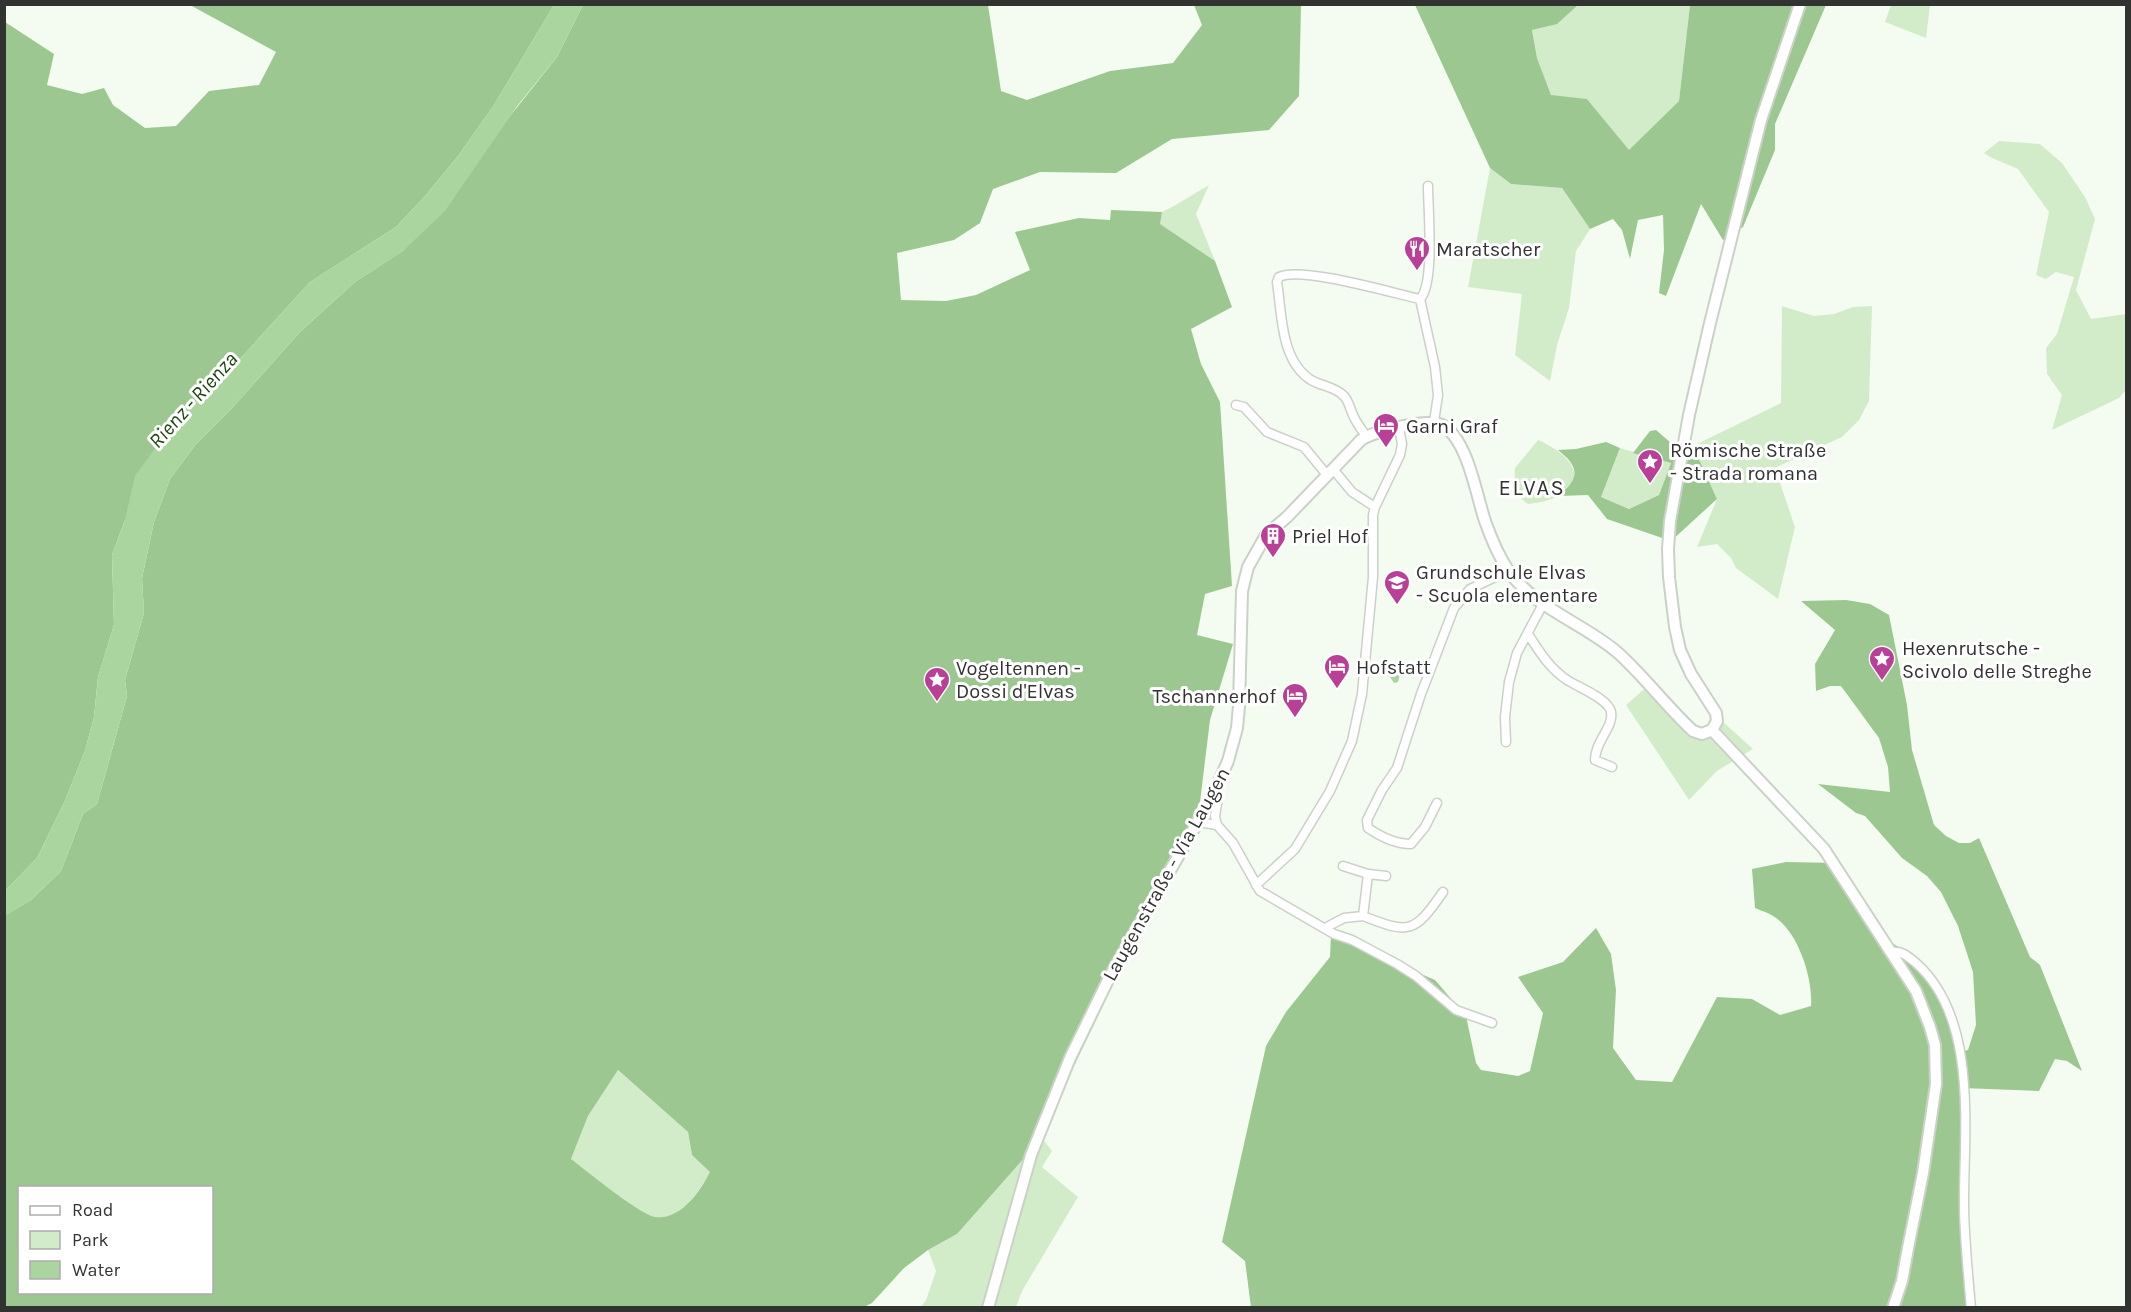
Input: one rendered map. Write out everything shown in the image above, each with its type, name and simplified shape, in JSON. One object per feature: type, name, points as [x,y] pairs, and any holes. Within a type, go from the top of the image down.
[{"type":"street","points":[[1420,299],[1311,275],[1284,274],[1277,282],[1286,342],[1300,371],[1310,379],[1337,390],[1345,396],[1354,418],[1366,436],[1423,423],[1434,422],[1444,426],[1460,444],[1496,550],[1508,571],[1529,594],[1590,631],[1616,651],[1693,730],[1702,734],[1712,730],[1717,720],[1716,713],[1691,674],[1680,650],[1675,627],[1668,549],[1670,521],[1689,415],[1761,120],[1800,4]]},
{"type":"street","points":[[1428,186],[1429,277],[1420,299],[1435,367],[1438,395],[1434,422]]},
{"type":"street","points":[[1236,405],[1244,407],[1267,432],[1304,447],[1352,492],[1375,507]]},
{"type":"street","points":[[1256,885],[1295,849],[1330,791],[1352,741],[1362,694],[1373,577],[1373,515],[1400,455],[1402,444],[1399,428]]},
{"type":"street","name":"Laugenstraße - Via Laugen","points":[[988,1308],[1031,1155],[1070,1058],[1110,978],[1214,795],[1228,761],[1239,706],[1242,591],[1248,567],[1266,535],[1287,517],[1366,436]]},
{"type":"street","points":[[1437,803],[1425,826],[1411,844],[1401,844],[1378,835],[1368,828],[1366,820],[1397,768],[1421,693],[1454,608],[1470,589],[1508,571]]},
{"type":"street","points":[[1506,742],[1505,717],[1509,682],[1517,653],[1543,604]]},
{"type":"street","points":[[1528,634],[1545,661],[1565,678],[1608,705],[1612,714],[1609,725],[1595,749],[1595,760],[1612,767]]},
{"type":"street","points":[[1712,730],[1824,849],[1892,952],[1924,1006],[1935,1045],[1936,1084],[1923,1173],[1902,1281],[1893,1308]]},
{"type":"street","points":[[1214,795],[1218,798],[1215,816],[1217,825],[1233,843],[1256,885],[1268,897],[1416,976],[1456,1010],[1492,1023]]},
{"type":"street","points":[[1198,822],[1217,825]]},
{"type":"street","points":[[1343,866],[1368,874],[1386,876]]},
{"type":"street","points":[[1362,916],[1368,874]]},
{"type":"street","points":[[1325,928],[1344,918],[1362,916],[1398,929],[1413,926],[1427,915],[1443,892]]},
{"type":"street","points":[[1892,952],[1904,954],[1923,970],[1939,993],[1950,1014],[1956,1033],[1964,1095],[1964,1206],[1971,1308]]},
{"type":"green space","points":[[1578,5],[1690,5],[1679,101],[1629,151],[1587,99],[1551,96],[1537,58],[1532,30],[1557,23]]},
{"type":"green space","points":[[1891,5],[1930,5],[1926,38],[1885,22]]},
{"type":"green space","points":[[1999,141],[2040,144],[2062,163],[2085,197],[2095,219],[2076,290],[2091,319],[2126,314],[2126,390],[2119,398],[2052,430],[2062,395],[2047,374],[2046,348],[2057,334],[2074,277],[2056,272],[2046,279],[2036,275],[2049,212],[2018,169],[1984,153]]},
{"type":"green space","points":[[1490,168],[1511,184],[1562,188],[1590,229],[1576,251],[1569,308],[1557,345],[1550,381],[1515,355],[1522,294],[1468,287]]},
{"type":"green space","points":[[1209,185],[1196,214],[1215,261],[1159,224],[1162,212]]},
{"type":"green space","points":[[1782,306],[1814,316],[1834,314],[1853,307],[1872,306],[1869,401],[1859,420],[1842,437],[1775,468],[1795,527],[1778,599],[1736,568],[1731,558],[1717,544],[1697,547],[1717,499],[1693,446],[1781,403]]},
{"type":"green space","points":[[1538,440],[1567,459],[1573,469],[1574,479],[1570,487],[1561,495],[1547,501],[1528,504],[1518,493],[1515,468]]},
{"type":"green space","points":[[1620,448],[1671,463],[1659,495],[1629,509],[1601,497]]},
{"type":"green space","points":[[1651,683],[1696,729],[1723,722],[1753,749],[1717,771],[1689,800],[1626,705]]},
{"type":"green space","points":[[618,1070],[688,1132],[692,1155],[711,1172],[689,1202],[674,1214],[656,1217],[638,1209],[571,1159],[588,1116]]},
{"type":"green space","points":[[1042,1138],[1052,1151],[1042,1167],[1078,1197],[1022,1291],[1016,1307],[920,1308],[926,1300],[936,1271],[928,1250],[957,1234]]},
{"type":"shaded area","points":[[190,5],[554,5],[494,105],[458,156],[426,195],[396,227],[310,282],[220,381],[178,417],[125,520],[112,555],[114,625],[98,677],[94,717],[85,751],[64,803],[37,858],[5,891],[5,22],[54,54],[47,85],[82,94],[104,88],[113,105],[145,128],[176,126],[209,91],[259,85],[276,52]]},
{"type":"shaded area","points":[[583,5],[988,5],[1001,91],[1027,100],[1110,71],[1173,63],[1202,25],[1194,5],[1301,5],[1299,96],[1269,130],[1172,139],[1116,173],[1040,172],[993,189],[980,223],[954,240],[897,253],[901,300],[946,301],[976,295],[1030,270],[1015,232],[1079,218],[1110,220],[1111,210],[1162,212],[1160,224],[1215,261],[1232,307],[1191,329],[1201,364],[1220,402],[1232,586],[1205,594],[1197,635],[1233,644],[1210,720],[1200,802],[1042,1138],[957,1234],[928,1250],[904,1268],[872,1303],[862,1308],[5,1307],[4,916],[31,900],[61,871],[83,814],[97,804],[127,696],[125,680],[144,613],[142,578],[154,522],[170,479],[196,444],[234,406],[301,331],[355,282],[404,250],[557,57]],"holes":[[[618,1070],[688,1132],[692,1155],[710,1172],[696,1195],[682,1209],[665,1217],[656,1217],[638,1209],[571,1159],[588,1116]]]},
{"type":"shaded area","points":[[1415,5],[1578,5],[1557,24],[1532,30],[1537,58],[1551,95],[1587,99],[1629,150],[1679,101],[1690,5],[1826,5],[1775,124],[1775,150],[1743,227],[1723,240],[1701,204],[1666,296],[1659,293],[1664,250],[1663,215],[1638,220],[1630,259],[1622,230],[1613,219],[1590,229],[1562,188],[1511,184],[1490,168]]},
{"type":"shaded area","points":[[1656,430],[1678,449],[1693,446],[1717,499],[1671,541],[1607,519],[1588,495],[1558,496],[1570,484],[1574,473],[1570,462],[1558,450],[1576,449],[1606,442],[1620,448],[1601,497],[1629,509],[1659,495],[1671,463],[1633,453],[1650,431]]},
{"type":"shaded area","points":[[1846,600],[1870,604],[1889,615],[1907,705],[1912,750],[1934,825],[1946,836],[1959,843],[1970,843],[1979,838],[2030,957],[2040,965],[2082,1071],[2067,1061],[2055,1059],[2039,1091],[1962,1088],[1971,1307],[1251,1307],[1245,1261],[1222,1242],[1266,1046],[1286,1012],[1330,957],[1331,935],[1435,980],[1466,1016],[1476,1063],[1481,1070],[1518,1076],[1530,1071],[1543,1013],[1518,977],[1563,962],[1596,928],[1611,954],[1616,990],[1613,1048],[1636,1080],[1672,1082],[1717,997],[1752,999],[1780,1015],[1811,1006],[1810,983],[1798,946],[1784,925],[1774,916],[1755,908],[1752,869],[1786,862],[1838,863],[1892,943],[1910,954],[1926,969],[1954,1011],[1963,1051],[1968,1050],[1976,1025],[1973,972],[1958,926],[1941,892],[1927,876],[1902,858],[1865,816],[1856,813],[1818,784],[1890,792],[1888,767],[1879,738],[1841,686],[1830,686],[1816,691],[1815,664],[1835,630],[1801,601]]},
{"type":"water","points":[[554,5],[583,5],[557,57],[518,105],[445,211],[404,250],[355,282],[301,331],[234,406],[196,444],[170,479],[154,522],[142,578],[144,613],[125,680],[127,696],[97,804],[83,814],[61,871],[31,900],[5,916],[5,891],[37,858],[64,803],[85,751],[94,717],[98,677],[114,625],[112,555],[125,520],[135,476],[178,417],[220,381],[310,282],[396,227],[426,195],[458,156],[494,105]]},
{"type":"water","points":[[1385,667],[1401,670],[1398,682],[1394,683],[1390,677],[1384,675]]},
{"type":"place","name":"Maratscher","points":[[1417,272]]},
{"type":"place","name":"Garni Graf","points":[[1386,449]]},
{"type":"place","name":"Römische Straße - Strada romana","points":[[1650,485]]},
{"type":"place","name":"Priel Hof","points":[[1273,559]]},
{"type":"place","name":"Grundschule Elvas - Scuola elementare","points":[[1397,606]]},
{"type":"place","name":"Hexenrutsche - Scivolo delle Streghe","points":[[1882,682]]},
{"type":"place","name":"Hofstatt","points":[[1337,690]]},
{"type":"place","name":"Vogeltennen - Dossi d'Elvas","points":[[937,703]]},
{"type":"place","name":"Tschannerhof","points":[[1295,719]]},
{"type":"district","name":"ELVAS","points":[[1532,487]]},
{"type":"water label","name":"Rienz - Rienza","points":[[193,400]]}]
